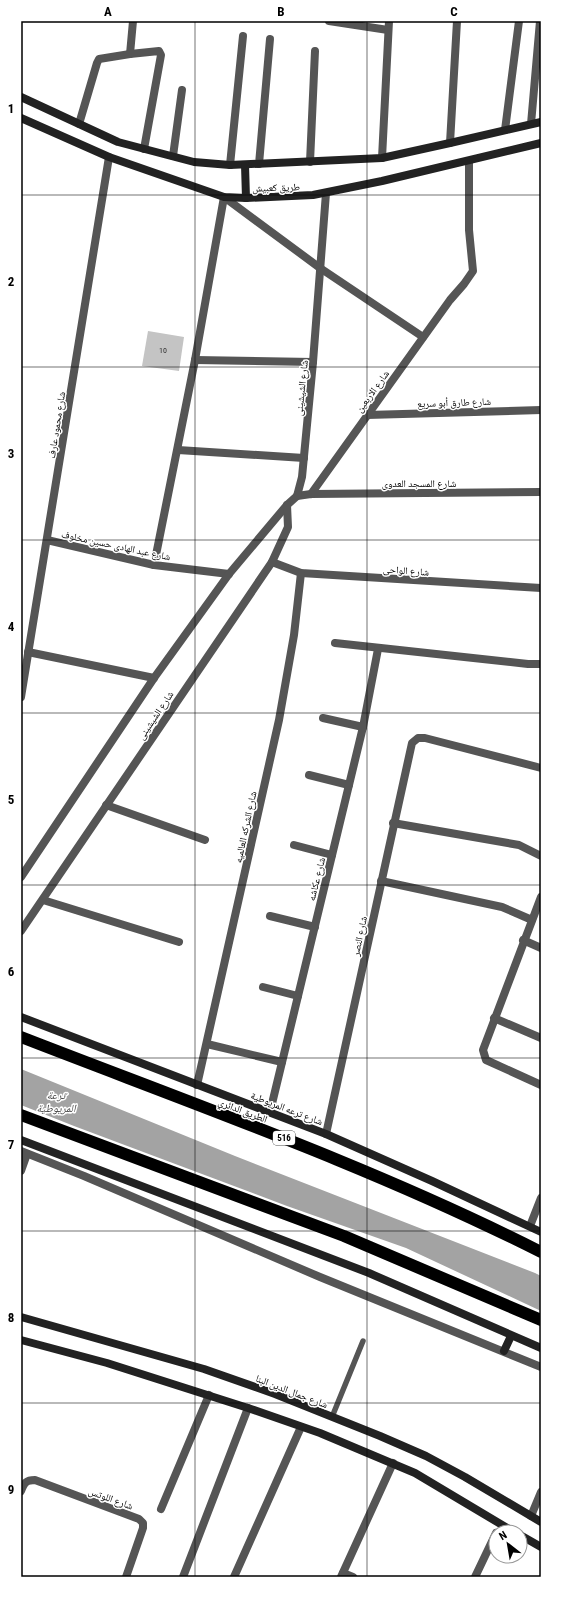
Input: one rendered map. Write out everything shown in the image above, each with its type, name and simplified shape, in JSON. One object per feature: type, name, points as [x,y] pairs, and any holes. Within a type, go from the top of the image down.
[{"type":"highway","name":"الطريق الدائري","points":[[21,1038],[322,1153],[420,1194],[541,1252]]},
{"type":"highway","points":[[21,1115],[344,1236],[541,1320]]},
{"type":"main road","points":[[21,97],[118,142],[194,162],[230,165],[382,158],[450,144],[541,122]]},
{"type":"main road","name":"طريق كعبيش","points":[[21,118],[108,156],[224,197],[246,198],[313,195],[469,161],[541,143]]},
{"type":"main road","points":[[245,165],[246,198]]},
{"type":"main road","name":"شارع ترعه المريوطية","points":[[21,1017],[326,1134],[432,1180],[541,1232]]},
{"type":"main road","points":[[21,1140],[369,1273],[541,1348]]},
{"type":"main road","name":"شارع جمال الدين البنا","points":[[21,1317],[204,1369],[275,1394],[426,1456],[541,1522]]},
{"type":"main road","points":[[504,1351],[511,1336]]},
{"type":"main road","points":[[21,1340],[108,1363],[209,1395],[320,1433],[415,1473],[500,1524]]},
{"type":"main road","points":[[528,1540],[541,1547]]},
{"type":"street","points":[[130,54],[133,21]]},
{"type":"street","points":[[328,21],[351,23],[388,30]]},
{"type":"street","points":[[382,158],[389,21]]},
{"type":"street","points":[[450,144],[457,21]]},
{"type":"street","points":[[505,130],[519,21]]},
{"type":"street","points":[[531,124],[540,21]]},
{"type":"street","points":[[230,165],[243,36]]},
{"type":"street","points":[[259,164],[270,39]]},
{"type":"street","points":[[79,124],[97,63],[100,59],[159,51],[161,55],[144,149]]},
{"type":"street","points":[[310,162],[315,51]]},
{"type":"street","points":[[173,156],[182,90]]},
{"type":"street","name":"شارع محمود عارف","points":[[21,697],[108,156]]},
{"type":"street","name":"شارع الاربعين","points":[[311,494],[423,337],[473,271],[469,230],[469,161]]},
{"type":"street","name":"شارع الشيشينى","points":[[297,496],[302,476],[304,458],[326,192]]},
{"type":"street","points":[[154,565],[178,450],[224,197],[320,268],[423,337]]},
{"type":"street","points":[[195,360],[313,362]]},
{"type":"street","name":"شارع طارق أبو سريع","points":[[367,415],[541,410]]},
{"type":"street","points":[[178,450],[304,458]]},
{"type":"street","name":"شارع المسجد العدوى","points":[[297,496],[311,494],[541,492]]},
{"type":"street","points":[[21,877],[154,678],[229,574],[287,505],[297,496]]},
{"type":"street","name":"شارع الشيشينى","points":[[21,931],[272,562],[288,527],[287,505]]},
{"type":"street","name":"شارع عبد الهادى حسين مخلوف","points":[[47,540],[154,565],[229,574]]},
{"type":"street","name":"شارع الواحى","points":[[272,562],[301,573],[541,588]]},
{"type":"street","name":"شارع الشركه العالميه","points":[[197,1084],[278,720],[294,635],[301,573]]},
{"type":"street","points":[[335,643],[378,649],[541,664]]},
{"type":"street","name":"شارع عكاشه","points":[[270,1112],[363,728],[378,649]]},
{"type":"street","points":[[28,652],[154,678]]},
{"type":"street","points":[[324,718],[363,728]]},
{"type":"street","name":"شارع النصر","points":[[326,1134],[393,823],[412,743],[418,738],[425,738],[541,768]]},
{"type":"street","points":[[309,775],[349,785]]},
{"type":"street","points":[[106,805],[205,840]]},
{"type":"street","points":[[393,823],[519,846],[541,856]]},
{"type":"street","points":[[294,845],[332,855]]},
{"type":"street","points":[[381,881],[502,907],[532,920]]},
{"type":"street","points":[[541,897],[483,1050],[484,1057],[490,1062],[541,1085]]},
{"type":"street","points":[[43,900],[179,942]]},
{"type":"street","points":[[270,916],[315,927]]},
{"type":"street","points":[[524,940],[541,948]]},
{"type":"street","points":[[263,987],[298,996]]},
{"type":"street","points":[[494,1018],[541,1038]]},
{"type":"street","points":[[207,1044],[282,1062]]},
{"type":"street","points":[[21,1171],[24,1152],[320,1277],[541,1367]]},
{"type":"street","points":[[530,1226],[541,1198]]},
{"type":"street","points":[[161,1509],[209,1395]]},
{"type":"street","points":[[182,1577],[248,1408]]},
{"type":"street","points":[[234,1577],[300,1427]]},
{"type":"street","points":[[352,1577],[342,1575],[393,1463]]},
{"type":"street","name":"شارع اللوتس","points":[[21,1490],[28,1480],[35,1480],[139,1519],[143,1523],[143,1528],[126,1577]]},
{"type":"street","points":[[531,1516],[541,1492]]},
{"type":"street","points":[[475,1577],[488,1549]]},
{"type":"lane","points":[[332,1417],[362,1341]]},
{"type":"water","name":"ترعة المريوطية","points":[[21,1069],[235,1156],[535,1273],[541,1276],[541,1311],[406,1248],[287,1206],[21,1105]]},
{"type":"building","points":[[148,331],[184,337],[179,371],[142,366]]}]
